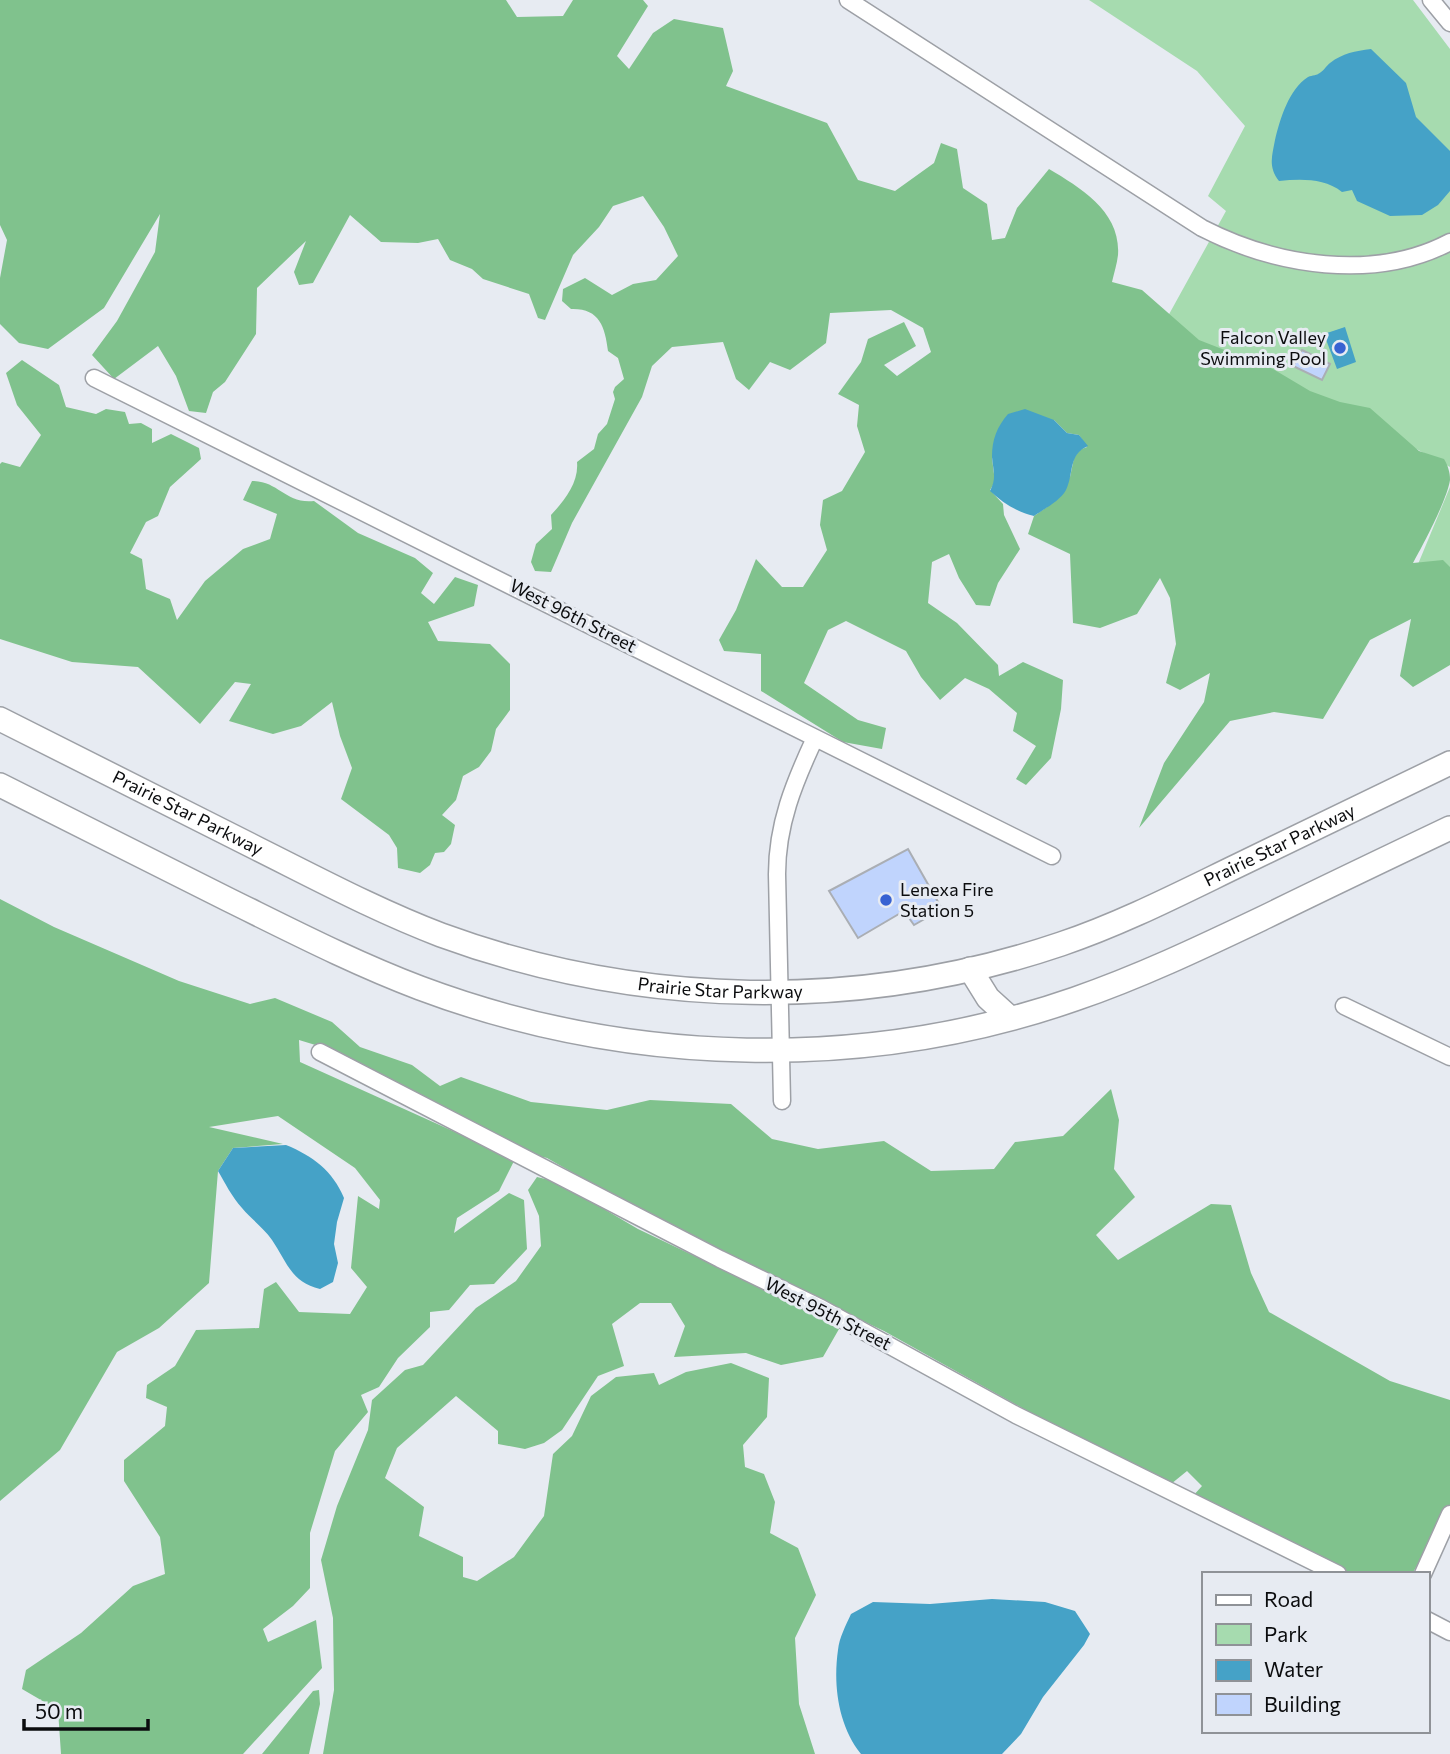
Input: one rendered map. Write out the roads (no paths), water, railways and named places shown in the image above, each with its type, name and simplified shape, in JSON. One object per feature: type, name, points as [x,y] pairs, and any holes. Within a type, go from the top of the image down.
[{"type":"main road","name":"Prairie Star Parkway","points":[[0,719],[353,897],[440,934],[524,961],[608,980],[719,992],[841,990],[970,969],[1061,944],[1122,920],[1450,763]]},
{"type":"main road","points":[[0,785],[338,954],[422,989],[525,1021],[646,1043],[710,1049],[780,1051],[887,1042],[949,1032],[1073,1000],[1139,975],[1450,828]]},
{"type":"main road","points":[[970,969],[988,998],[1010,1018]]},
{"type":"street","points":[[848,0],[1202,228],[1245,248],[1315,262],[1364,265],[1412,257],[1450,242]]},
{"type":"street","points":[[1431,0],[1450,23]]},
{"type":"street","name":"West 96th Street","points":[[94,378],[1052,856]]},
{"type":"street","points":[[782,1101],[777,866],[780,833],[791,792],[815,738]]},
{"type":"street","points":[[1344,1006],[1450,1057]]},
{"type":"street","name":"West 95th Street","points":[[320,1052],[720,1259],[821,1308],[1016,1415],[1334,1572]]},
{"type":"street","points":[[1424,1572],[1450,1514]]},
{"type":"street","points":[[1429,1621],[1450,1632]]},
{"type":"water","points":[[1371,49],[1406,83],[1416,117],[1450,151],[1450,191],[1438,205],[1422,215],[1390,216],[1357,201],[1352,190],[1342,192],[1328,184],[1312,181],[1279,181],[1273,171],[1272,156],[1277,132],[1286,105],[1301,82],[1320,73],[1340,57]]},
{"type":"water","name":"Falcon Valley Swimming Pool","points":[[1345,327],[1356,362],[1337,369],[1324,334]]},
{"type":"water","points":[[1025,409],[1054,420],[1067,433],[1079,435],[1088,446],[1074,459],[1063,494],[1034,516],[1010,506],[990,491],[994,478],[992,451],[996,434],[1008,414]]},
{"type":"water","points":[[286,1145],[305,1154],[328,1172],[344,1198],[334,1244],[338,1263],[333,1282],[320,1289],[310,1286],[296,1276],[269,1236],[235,1199],[218,1171],[233,1148]]},
{"type":"water","points":[[992,1599],[1045,1602],[1075,1611],[1090,1634],[1043,1697],[1021,1734],[1002,1754],[861,1754],[842,1718],[836,1677],[839,1645],[851,1614],[873,1602],[930,1604]]},
{"type":"place","name":"Falcon Valley Swimming Pool","points":[[1340,348]]},
{"type":"place","name":"Lenexa Fire Station 5","points":[[886,900]]}]
